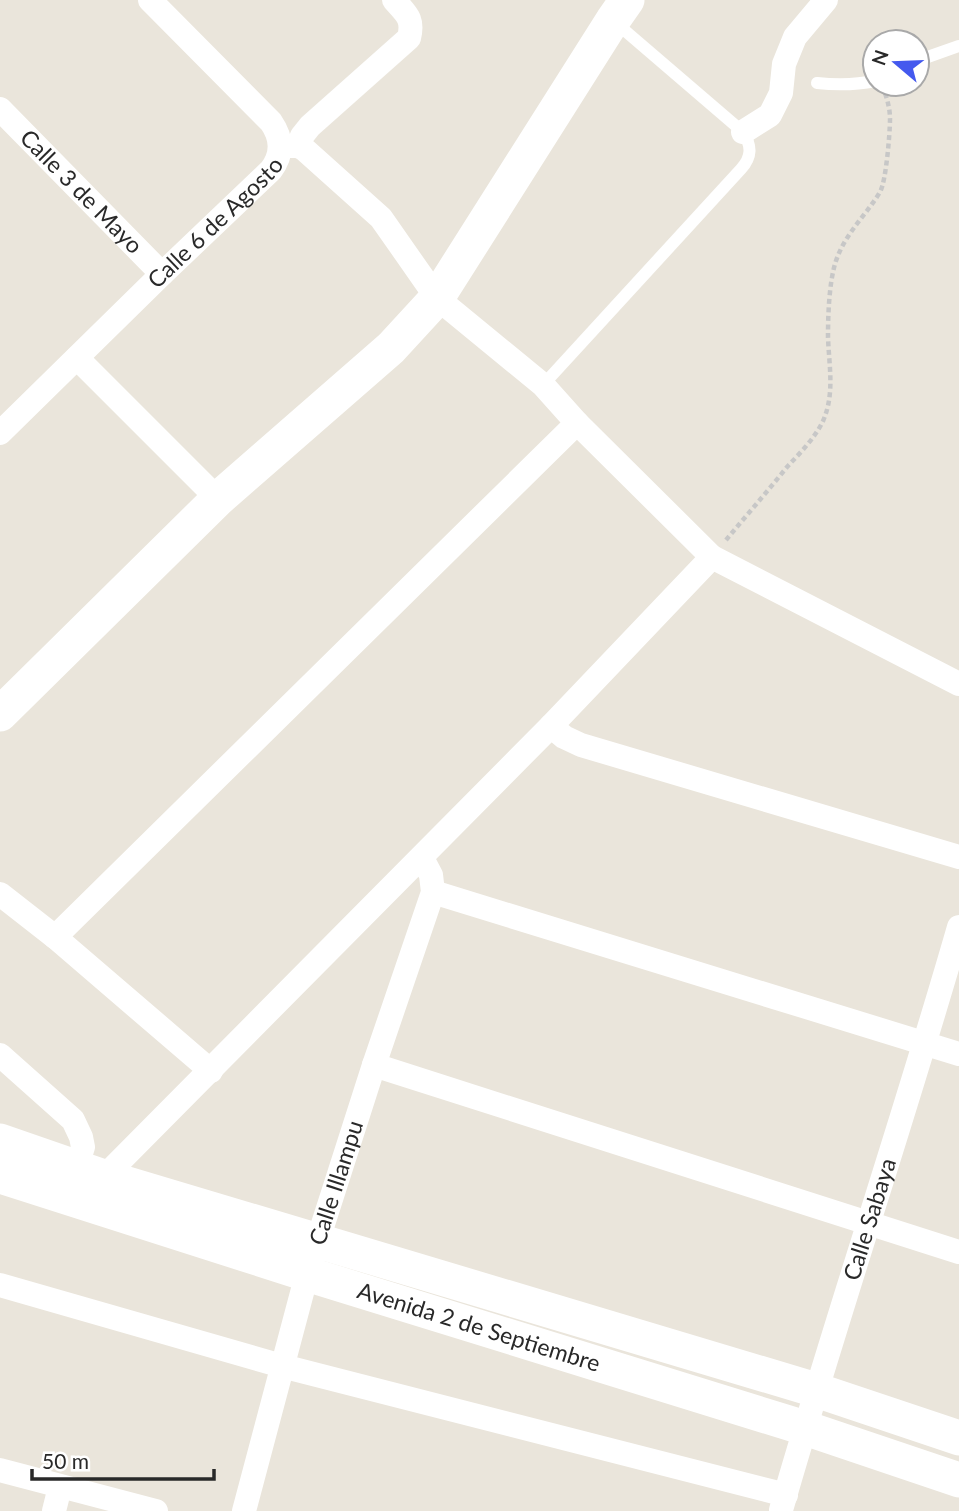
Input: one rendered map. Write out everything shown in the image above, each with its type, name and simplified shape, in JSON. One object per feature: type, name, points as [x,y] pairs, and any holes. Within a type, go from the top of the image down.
[{"type":"street","name":"Calle 6 de Agosto","points":[[0,433],[271,170],[279,155],[289,146],[271,122],[150,0]]},
{"type":"street","points":[[289,146],[409,38],[412,27],[410,19],[394,0]]},
{"type":"street","points":[[743,132],[770,115],[781,93],[784,64],[795,37],[826,0]]},
{"type":"street","points":[[0,714],[218,499],[391,348],[437,298],[620,10]]},
{"type":"street","name":"Calle 3 de Mayo","points":[[0,109],[162,274]]},
{"type":"street","points":[[289,146],[309,153],[381,218],[437,298],[543,386],[712,557],[959,684]]},
{"type":"street","points":[[77,358],[218,499]]},
{"type":"street","points":[[55,937],[577,423]]},
{"type":"street","points":[[90,1172],[211,1071],[551,726],[712,557]]},
{"type":"street","points":[[551,726],[564,737],[581,745],[959,856]]},
{"type":"street","points":[[422,858],[430,875],[433,892],[959,1054]]},
{"type":"street","name":"Calle Illampu","points":[[244,1511],[317,1241],[433,892]]},
{"type":"street","points":[[1,895],[55,937],[211,1071]]},
{"type":"street","name":"Calle Sabaya","points":[[783,1503],[959,927]]},
{"type":"street","points":[[0,1055],[74,1120],[82,1137],[90,1172]]},
{"type":"street","points":[[374,1065],[959,1252]]},
{"type":"street","points":[[0,1141],[90,1172],[816,1390],[959,1438]]},
{"type":"street","name":"Avenida 2 de Septiembre","points":[[0,1176],[805,1428],[959,1480]]},
{"type":"street","points":[[0,1285],[282,1366],[783,1503]]},
{"type":"street","points":[[0,1470],[57,1499],[156,1511]]},
{"type":"lane","points":[[543,386],[747,162],[750,153],[750,144],[743,132],[620,10]]},
{"type":"lane","points":[[931,57],[959,46]]},
{"type":"lane","points":[[817,83],[861,84]]},
{"type":"path","points":[[712,557],[815,434],[827,411],[832,381],[828,334],[834,270],[842,245],[851,229],[882,189],[890,121],[887,98]]}]
